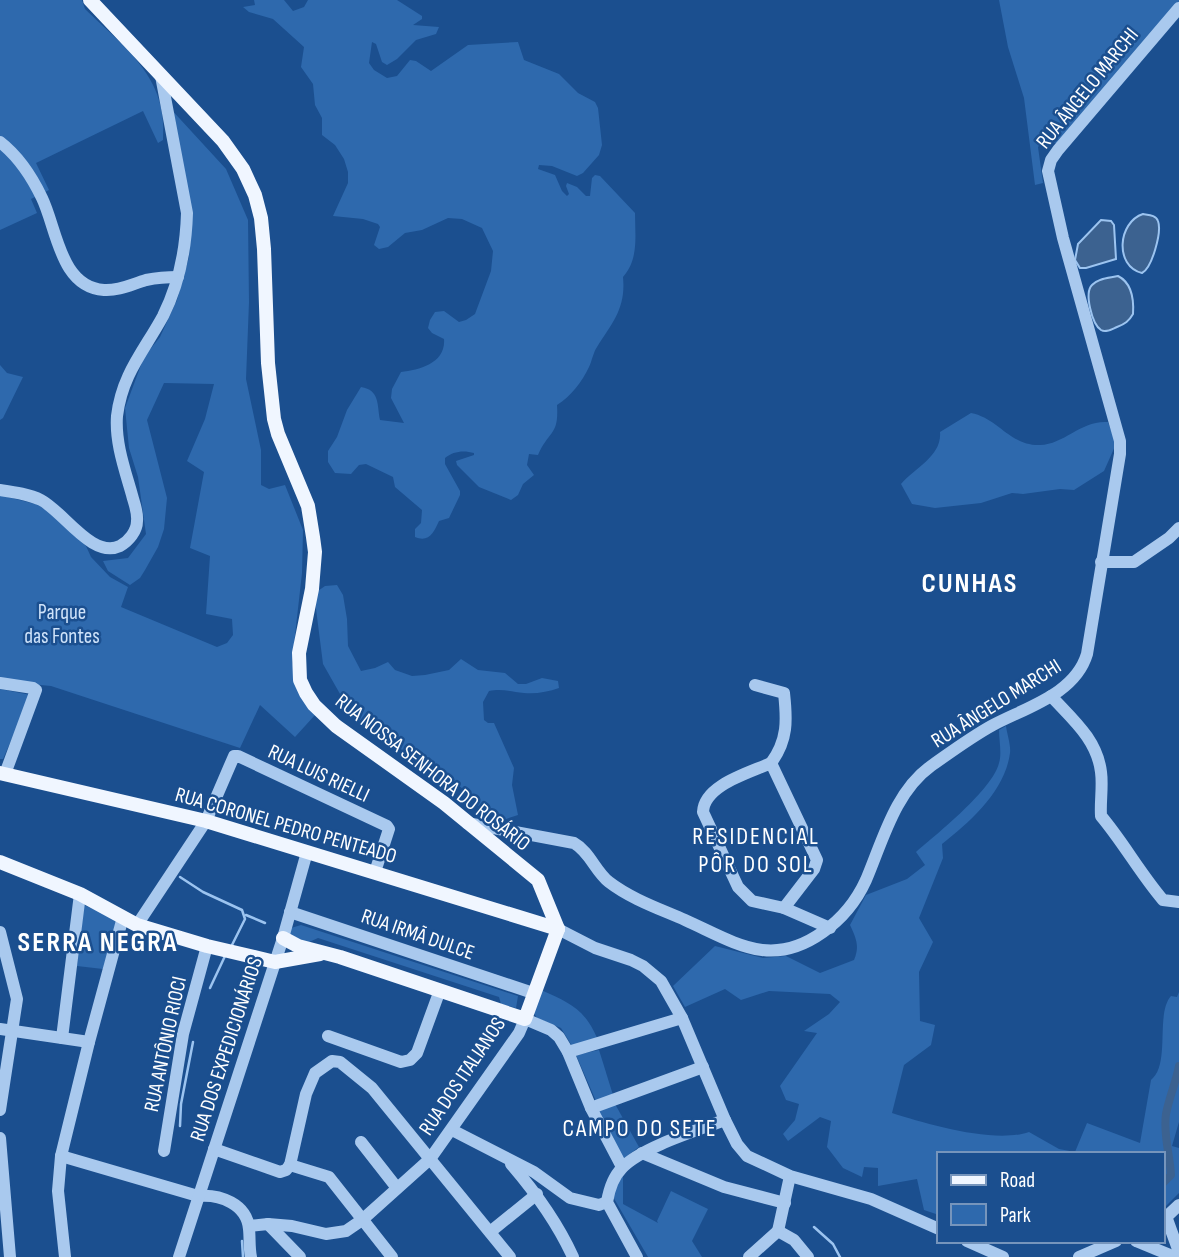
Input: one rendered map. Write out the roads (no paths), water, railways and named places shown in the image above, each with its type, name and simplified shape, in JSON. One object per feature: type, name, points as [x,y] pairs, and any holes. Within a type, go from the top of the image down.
[{"type":"main road","name":"RUA NOSSA SENHORA DO ROSÁRIO","points":[[90,0],[235,155],[257,200],[264,249],[268,363],[274,419],[308,506],[315,552],[312,589],[299,653],[300,680],[306,693],[314,705],[336,726],[444,803],[538,880],[558,929]]},
{"type":"main road","name":"RUA CORONEL PEDRO PENTEADO","points":[[2,773],[206,821],[558,929]]},
{"type":"main road","points":[[0,862],[80,894],[137,925],[207,946],[275,962],[324,953]]},
{"type":"main road","name":"RUA DOS ITALIANOS","points":[[526,1019],[533,993],[558,929]]},
{"type":"main road","points":[[283,938],[298,946],[526,1019]]},
{"type":"street","name":"RUA ÂNGELO MARCHI","points":[[467,822],[574,843],[586,852],[603,877],[634,897],[739,944],[779,952],[808,943],[830,928],[853,904],[901,799],[917,776],[973,737],[1051,696],[1076,676],[1084,665],[1091,636],[1120,441],[1063,238],[1048,171],[1058,150],[1179,8]]},
{"type":"street","points":[[0,489],[51,506],[87,539],[102,548],[119,546],[133,534],[137,519],[119,447],[119,400],[131,366],[162,317],[178,277],[187,213],[160,76]]},
{"type":"street","points":[[0,142],[24,168],[41,196],[70,270],[87,286],[112,290],[146,280],[178,277]]},
{"type":"street","points":[[1101,562],[1133,562],[1179,528]]},
{"type":"street","points":[[0,683],[36,690],[2,773]]},
{"type":"street","points":[[755,685],[784,692],[788,721],[779,753],[771,763],[714,789],[705,799],[703,812],[744,895],[752,901],[783,908],[830,928]]},
{"type":"street","points":[[1051,696],[1093,743],[1101,772],[1101,816],[1163,900],[1179,902]]},
{"type":"street","name":"RUA LUIS RIELLI","points":[[206,821],[232,758],[238,756],[385,825],[389,829],[375,872]]},
{"type":"street","points":[[771,763],[817,860],[814,869],[783,908]]},
{"type":"street","points":[[137,925],[206,821]]},
{"type":"street","name":"RUA DOS EXPEDICIONÁRIOS","points":[[178,1257],[283,938],[307,852]]},
{"type":"street","points":[[62,1038],[80,894]]},
{"type":"street","name":"RUA IRMÃ DULCE","points":[[290,912],[533,993]]},
{"type":"street","points":[[65,1257],[58,1191],[61,1156],[123,918]]},
{"type":"street","points":[[558,929],[594,948],[643,966],[661,981],[682,1018],[725,1120],[737,1144],[747,1156],[790,1176],[871,1199],[937,1228]]},
{"type":"street","points":[[0,932],[16,989],[7,1030],[0,1110]]},
{"type":"street","name":"RUA ANTÔNIO RIOCI","points":[[164,1152],[183,1034],[207,946]]},
{"type":"street","points":[[328,1036],[401,1062],[410,1060],[417,1054],[440,990]]},
{"type":"street","points":[[568,1052],[682,1018]]},
{"type":"street","points":[[526,1019],[551,1030],[559,1037],[591,1108],[622,1167]]},
{"type":"street","name":"RUA DOS ITALIANOS","points":[[249,1226],[292,1226],[326,1234],[346,1231],[362,1220],[430,1159],[526,1019]]},
{"type":"street","points":[[7,1030],[89,1042]]},
{"type":"street","points":[[214,1149],[280,1172],[286,1170],[290,1165],[306,1094],[315,1073],[332,1061],[340,1062],[372,1087],[510,1257]]},
{"type":"street","points":[[591,1108],[702,1067]]},
{"type":"street","points":[[637,1257],[607,1202],[610,1186],[622,1167],[642,1153],[725,1120]]},
{"type":"street","points":[[452,1130],[534,1172],[570,1198],[599,1205],[607,1202]]},
{"type":"street","points":[[0,1138],[10,1257]]},
{"type":"street","points":[[361,1142],[397,1188]]},
{"type":"street","points":[[642,1153],[724,1187],[785,1203]]},
{"type":"street","points":[[61,1156],[198,1196],[209,1195],[235,1204],[246,1217],[249,1226],[251,1257]]},
{"type":"street","points":[[506,1159],[537,1194],[573,1257]]},
{"type":"street","points":[[290,1165],[330,1177],[392,1257]]},
{"type":"street","points":[[749,1257],[778,1231],[790,1176]]},
{"type":"street","points":[[490,1232],[537,1194]]},
{"type":"street","points":[[1179,1205],[1165,1219],[1179,1252]]},
{"type":"street","points":[[268,1224],[300,1257]]},
{"type":"street","points":[[778,1231],[794,1240],[808,1257]]},
{"type":"street","points":[[972,1243],[1003,1257]]},
{"type":"street","points":[[1080,1257],[1111,1243]]},
{"type":"street","points":[[1141,1243],[1175,1257]]},
{"type":"waterway","points":[[180,877],[203,892],[242,910],[245,919],[232,945]]},
{"type":"waterway","points":[[246,915],[265,923]]},
{"type":"waterway","points":[[210,988],[225,956]]},
{"type":"waterway","points":[[180,1126],[181,1104],[193,1042]]},
{"type":"waterway","points":[[1165,1181],[1171,1175],[1165,1122],[1179,1066]]},
{"type":"waterway","points":[[814,1227],[833,1244],[840,1257]]},
{"type":"waterway","points":[[242,1241],[243,1257]]},
{"type":"district","name":"CUNHAS","points":[[970,582]]},
{"type":"district","name":"RESIDENCIAL PÔR DO SOL","points":[[756,850]]},
{"type":"district","name":"SERRA NEGRA","points":[[98,941]]},
{"type":"district","name":"CAMPO DO SETE","points":[[640,1128]]},
{"type":"park label","name":"Parque das Fontes","points":[[62,624]]}]
